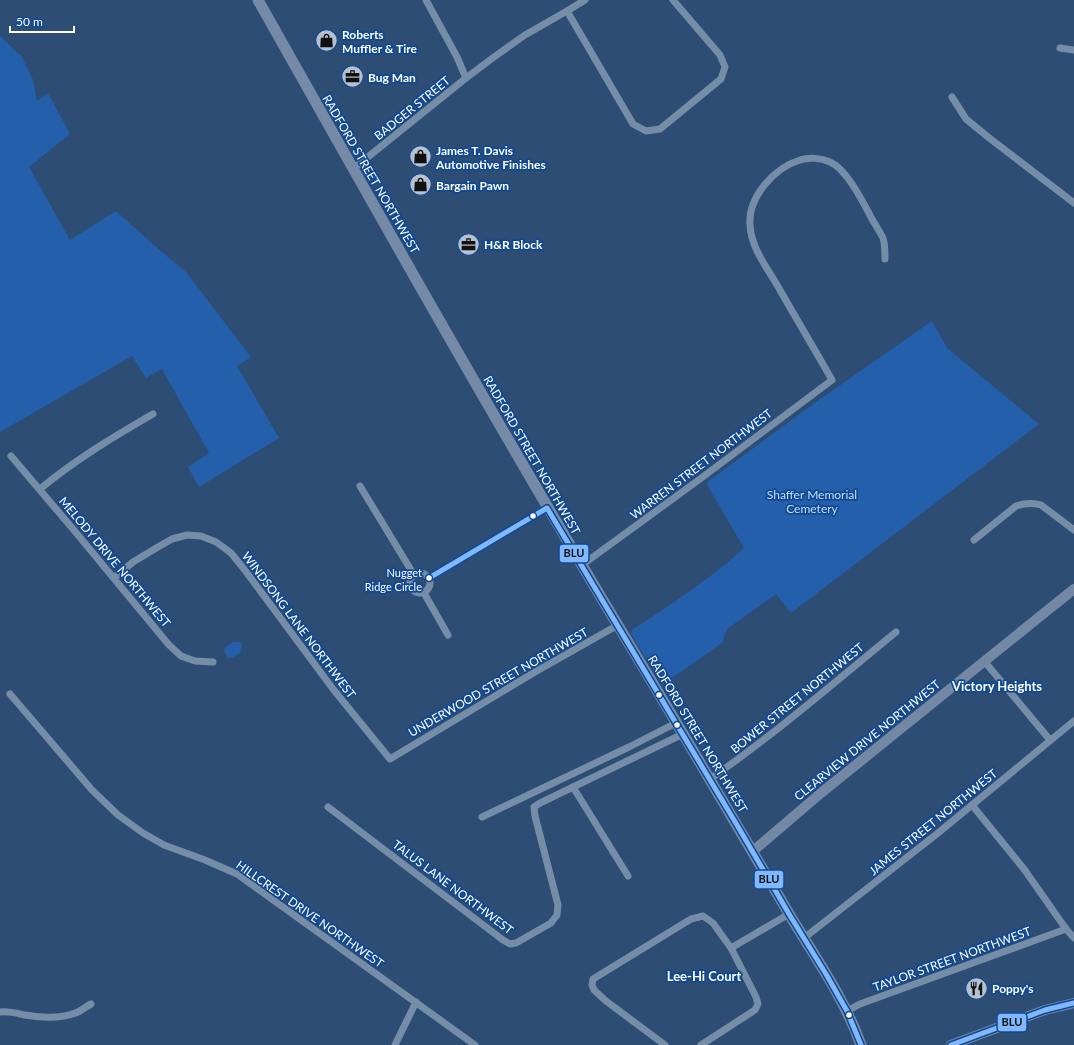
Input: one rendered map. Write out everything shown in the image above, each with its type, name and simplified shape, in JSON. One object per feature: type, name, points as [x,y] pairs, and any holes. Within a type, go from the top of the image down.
[{"type":"main road","name":"RADFORD STREET NORTHWEST","points":[[258,0],[459,356],[847,1011],[861,1045]]},
{"type":"street","points":[[426,0],[458,57],[466,78]]},
{"type":"street","points":[[567,11],[632,124],[646,131],[660,129],[712,87],[721,79],[724,67],[720,55],[673,0]]},
{"type":"street","name":"BADGER STREET","points":[[353,169],[466,78],[525,35],[567,11],[581,1]]},
{"type":"street","points":[[1060,48],[1074,50]]},
{"type":"street","points":[[952,97],[966,119],[1074,203]]},
{"type":"street","name":"WARREN STREET NORTHWEST","points":[[582,565],[832,380],[757,252],[750,226],[751,210],[758,193],[771,178],[781,170],[801,159],[820,159],[831,162],[841,170],[865,206],[883,239],[885,259]]},
{"type":"street","points":[[40,489],[84,456],[153,414]]},
{"type":"street","name":"MELODY DRIVE NORTHWEST","points":[[11,456],[169,645],[180,656],[195,661],[213,662]]},
{"type":"street","points":[[360,486],[414,575]]},
{"type":"street","points":[[974,540],[1016,506],[1029,503],[1042,505],[1074,530]]},
{"type":"street","points":[[429,578],[548,508]]},
{"type":"street","name":"WINDSONG LANE NORTHWEST","points":[[114,578],[133,562],[172,539],[187,535],[201,536],[216,542],[231,553],[240,564],[333,689],[390,759]]},
{"type":"street","points":[[417,573],[424,574],[429,578],[430,585],[424,593],[417,594],[410,587],[410,580],[417,573]]},
{"type":"street","name":"CLEARVIEW DRIVE NORTHWEST","points":[[753,852],[821,793],[1074,590]]},
{"type":"street","points":[[424,593],[448,635]]},
{"type":"street","name":"UNDERWOOD STREET NORTHWEST","points":[[390,759],[535,672],[618,626]]},
{"type":"street","name":"BOWER STREET NORTHWEST","points":[[710,779],[744,755],[791,718],[896,632]]},
{"type":"street","points":[[985,662],[1050,740]]},
{"type":"street","name":"HILLCREST DRIVE NORTHWEST","points":[[10,694],[92,790],[118,815],[143,833],[164,845],[237,874],[475,1045]]},
{"type":"street","name":"JAMES STREET NORTHWEST","points":[[804,938],[1074,722]]},
{"type":"street","points":[[482,817],[676,723]]},
{"type":"street","name":"TALUS LANE NORTHWEST","points":[[328,807],[503,940],[510,944],[516,943],[551,922],[557,915],[558,905],[534,807],[683,734]]},
{"type":"street","points":[[573,787],[628,876]]},
{"type":"street","points":[[972,805],[1024,869],[1074,938]]},
{"type":"street","points":[[731,948],[789,914]]},
{"type":"street","points":[[665,1045],[602,998],[594,990],[592,985],[593,979],[691,919],[703,916],[713,923],[731,948],[756,997],[758,1004],[755,1010],[701,1045]]},
{"type":"street","name":"TAYLOR STREET NORTHWEST","points":[[847,1011],[860,1004],[1066,929]]},
{"type":"street","points":[[395,1045],[416,1002]]},
{"type":"street","points":[[951,1045],[1045,1010],[1074,1003]]},
{"type":"street","points":[[0,1012],[54,1017],[67,1016],[79,1012],[91,1004]]},
{"type":"green space","points":[[0,36],[22,57],[33,80],[37,101],[48,93],[70,134],[29,167],[70,240],[116,211],[186,272],[251,357],[237,366],[279,438],[199,487],[188,467],[209,453],[162,369],[146,378],[132,356],[0,432]]},
{"type":"green space","name":"Shaffer Memorial Cemetery","points":[[932,321],[947,348],[1039,424],[791,613],[776,594],[727,629],[722,643],[662,685],[631,634],[632,630],[704,581],[744,548],[706,483],[816,402]]},
{"type":"green space","points":[[233,642],[240,642],[242,645],[240,653],[228,658],[224,650]]},
{"type":"transit line","name":"BLU","points":[[429,578],[547,508],[826,974],[847,1011],[861,1045]]},
{"type":"transit line","name":"BLU","points":[[951,1045],[1045,1010],[1074,1003]]},
{"type":"place","name":"Roberts Muffler & Tire","points":[[327,41]]},
{"type":"place","name":"Bug Man","points":[[353,77]]},
{"type":"place","name":"James T. Davis Automotive Finishes","points":[[420,157]]},
{"type":"place","name":"Bargain Pawn","points":[[421,185]]},
{"type":"place","name":"H&R Block","points":[[469,244]]},
{"type":"place","name":"Nugget Ridge Circle","points":[[429,578]]},
{"type":"place","name":"Poppy's","points":[[977,988]]},
{"type":"district","name":"Victory Heights","points":[[997,686]]},
{"type":"district","name":"Lee-Hi Court","points":[[704,976]]}]
